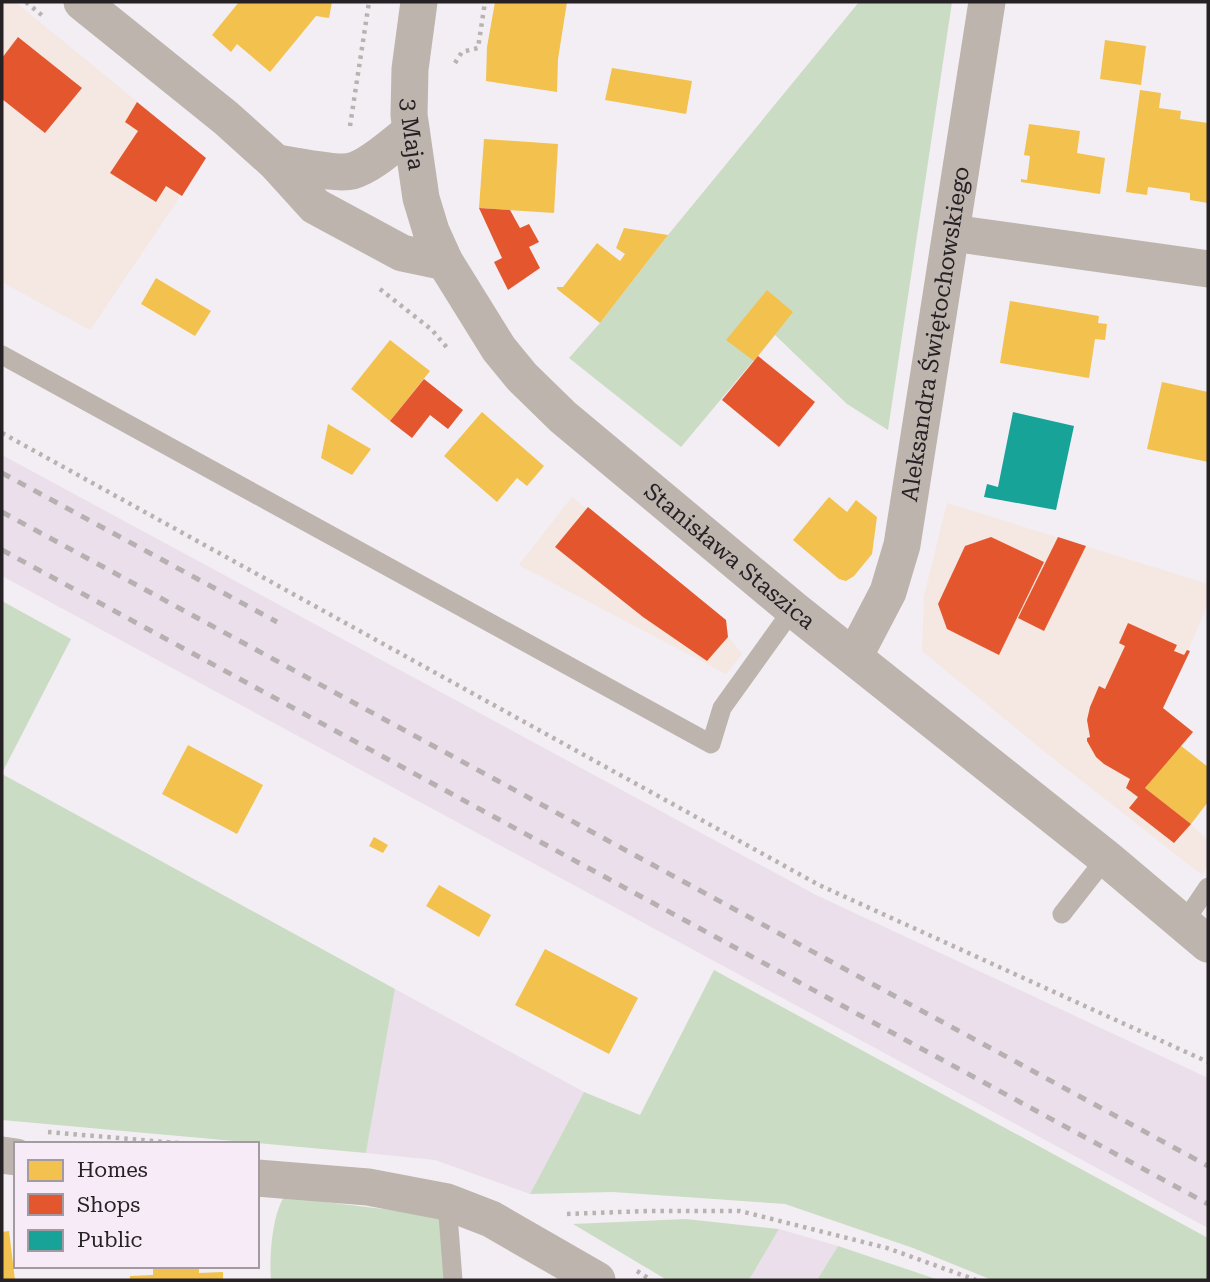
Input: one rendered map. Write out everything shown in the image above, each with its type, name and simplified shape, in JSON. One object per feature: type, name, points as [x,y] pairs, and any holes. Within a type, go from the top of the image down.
[{"type":"street","points":[[82,2],[226,118],[276,163],[315,206],[402,253],[445,262]]},
{"type":"street","name":"3 Maja","points":[[419,2],[410,69],[411,131],[421,198],[431,231],[445,262]]},
{"type":"street","name":"Aleksandra Świętochowskiego","points":[[854,657],[888,592],[902,545],[987,2]]},
{"type":"street","points":[[276,163],[352,171],[411,131]]},
{"type":"street","points":[[952,233],[1208,269]]},
{"type":"street","name":"Stanisława Staszica","points":[[445,262],[499,349],[563,417],[793,608],[1106,858],[1196,934]]},
{"type":"street","points":[[259,1178],[368,1187],[447,1202],[491,1219],[597,1280]]},
{"type":"lane","points":[[2,355],[711,744],[722,708],[793,608]]},
{"type":"lane","points":[[1062,914],[1106,858]]},
{"type":"lane","points":[[1196,934],[1208,887]]},
{"type":"lane","points":[[447,1202],[453,1280]]},
{"type":"path","points":[[348,136],[369,2]]},
{"type":"path","points":[[2,433],[818,885],[1208,1062]]},
{"type":"path","points":[[42,1132],[164,1142]]},
{"type":"path","points":[[529,1241],[552,1217],[580,1212],[740,1212],[887,1248],[976,1280]]},
{"type":"shaded area","points":[[2,2],[15,2],[206,158],[90,330],[2,282]]},
{"type":"shaded area","points":[[2,455],[816,895],[1208,1078],[1208,1228],[2,576]]},
{"type":"shaded area","points":[[572,497],[726,620],[728,637],[742,654],[726,674],[519,565]]},
{"type":"shaded area","points":[[947,503],[1208,584],[1208,604],[1163,708],[1193,732],[1182,747],[1180,745],[1191,824],[1208,840],[1208,865],[1202,875],[922,651],[924,596]]},
{"type":"shaded area","points":[[395,989],[584,1092],[530,1194],[435,1160],[366,1153]]},
{"type":"shaded area","points":[[779,1229],[838,1246],[817,1280],[749,1280]]},
{"type":"green space","points":[[859,2],[952,2],[888,430],[847,404],[775,335],[681,447],[569,358]]},
{"type":"green space","points":[[2,601],[71,639],[2,773]]},
{"type":"green space","points":[[2,774],[395,989],[366,1153],[2,1120]]},
{"type":"green space","points":[[714,970],[1208,1238],[1208,1280],[992,1280],[913,1248],[785,1204],[613,1192],[530,1194],[584,1092],[640,1115]]},
{"type":"green space","points":[[284,1197],[441,1216],[446,1280],[271,1280],[272,1237]]},
{"type":"green space","points":[[686,1219],[779,1229],[749,1280],[667,1280],[573,1224]]},
{"type":"green space","points":[[838,1246],[939,1280],[817,1280]]},
{"type":"building: Homes","points":[[239,2],[332,2],[329,18],[316,16],[270,72],[237,44],[231,52],[212,35]]},
{"type":"building: Homes","points":[[495,2],[567,2],[558,59],[557,92],[486,81],[487,47]]},
{"type":"building: Homes","points":[[1105,40],[1146,46],[1141,85],[1100,79]]},
{"type":"building: Homes","points":[[612,68],[692,81],[686,114],[605,100]]},
{"type":"building: Homes","points":[[1140,90],[1161,93],[1159,108],[1181,111],[1180,119],[1208,123],[1208,203],[1190,200],[1190,193],[1148,187],[1147,195],[1126,192]]},
{"type":"building: Homes","points":[[1029,124],[1080,131],[1077,153],[1105,158],[1100,194],[1021,182],[1021,179],[1027,180],[1030,156],[1024,155]]},
{"type":"building: Homes","points":[[484,139],[558,144],[554,213],[479,208]]},
{"type":"building: Homes","points":[[624,228],[668,235],[600,323],[557,287],[563,287],[597,243],[620,261],[625,254],[616,248]]},
{"type":"building: Homes","points":[[156,278],[211,311],[195,336],[141,304]]},
{"type":"building: Homes","points":[[767,290],[793,312],[754,361],[726,340]]},
{"type":"building: Homes","points":[[1010,301],[1099,316],[1098,323],[1107,324],[1105,340],[1095,339],[1089,378],[1000,363]]},
{"type":"building: Homes","points":[[390,340],[430,371],[390,421],[351,389]]},
{"type":"building: Homes","points":[[1162,382],[1208,392],[1208,462],[1147,449]]},
{"type":"building: Homes","points":[[482,412],[544,466],[527,486],[517,478],[497,502],[444,456]]},
{"type":"building: Homes","points":[[328,424],[371,449],[352,475],[321,458]]},
{"type":"building: Homes","points":[[829,497],[847,512],[856,500],[877,517],[872,554],[854,576],[846,581],[839,579],[793,540]]},
{"type":"building: Homes","points":[[188,745],[263,785],[237,834],[162,794]]},
{"type":"building: Homes","points":[[1180,745],[1208,767],[1208,802],[1191,824],[1145,788]]},
{"type":"building: Homes","points":[[374,837],[388,845],[383,853],[369,846]]},
{"type":"building: Homes","points":[[439,885],[491,915],[479,937],[426,906]]},
{"type":"building: Homes","points":[[545,949],[638,998],[609,1054],[515,1005]]},
{"type":"building: Homes","points":[[9,1231],[15,1280],[2,1280],[2,1232]]},
{"type":"building: Homes","points":[[153,1268],[199,1268],[199,1273],[223,1272],[223,1280],[130,1280],[130,1276],[153,1275]]},
{"type":"building: Shops","points":[[18,37],[82,88],[45,133],[2,99],[2,58]]},
{"type":"building: Shops","points":[[137,102],[206,158],[182,196],[166,186],[156,202],[110,173],[138,131],[125,122]]},
{"type":"building: Shops","points":[[479,208],[510,210],[520,228],[529,224],[539,242],[529,247],[540,268],[508,290],[494,262],[502,258]]},
{"type":"building: Shops","points":[[758,356],[815,402],[779,447],[722,400]]},
{"type":"building: Shops","points":[[424,379],[463,410],[448,429],[430,415],[412,438],[390,421]]},
{"type":"building: Shops","points":[[588,507],[726,620],[728,637],[707,661],[643,617],[555,547]]},
{"type":"building: Shops","points":[[991,537],[1044,562],[999,655],[947,629],[938,604],[965,546]]},
{"type":"building: Shops","points":[[1058,537],[1086,546],[1044,631],[1018,618]]},
{"type":"building: Shops","points":[[1128,623],[1177,645],[1174,651],[1184,655],[1187,650],[1190,651],[1163,708],[1193,732],[1145,788],[1191,824],[1174,843],[1129,808],[1138,797],[1126,788],[1130,779],[1096,757],[1087,741],[1090,737],[1087,720],[1090,707],[1099,686],[1105,689],[1125,646],[1119,643]]},
{"type":"building: Public","points":[[1013,412],[1074,426],[1056,510],[984,497],[987,484],[998,487]]},
{"type":"railway","points":[[2,473],[277,622]]},
{"type":"railway","points":[[2,512],[1208,1166]]},
{"type":"railway","points":[[2,550],[1208,1204]]}]
